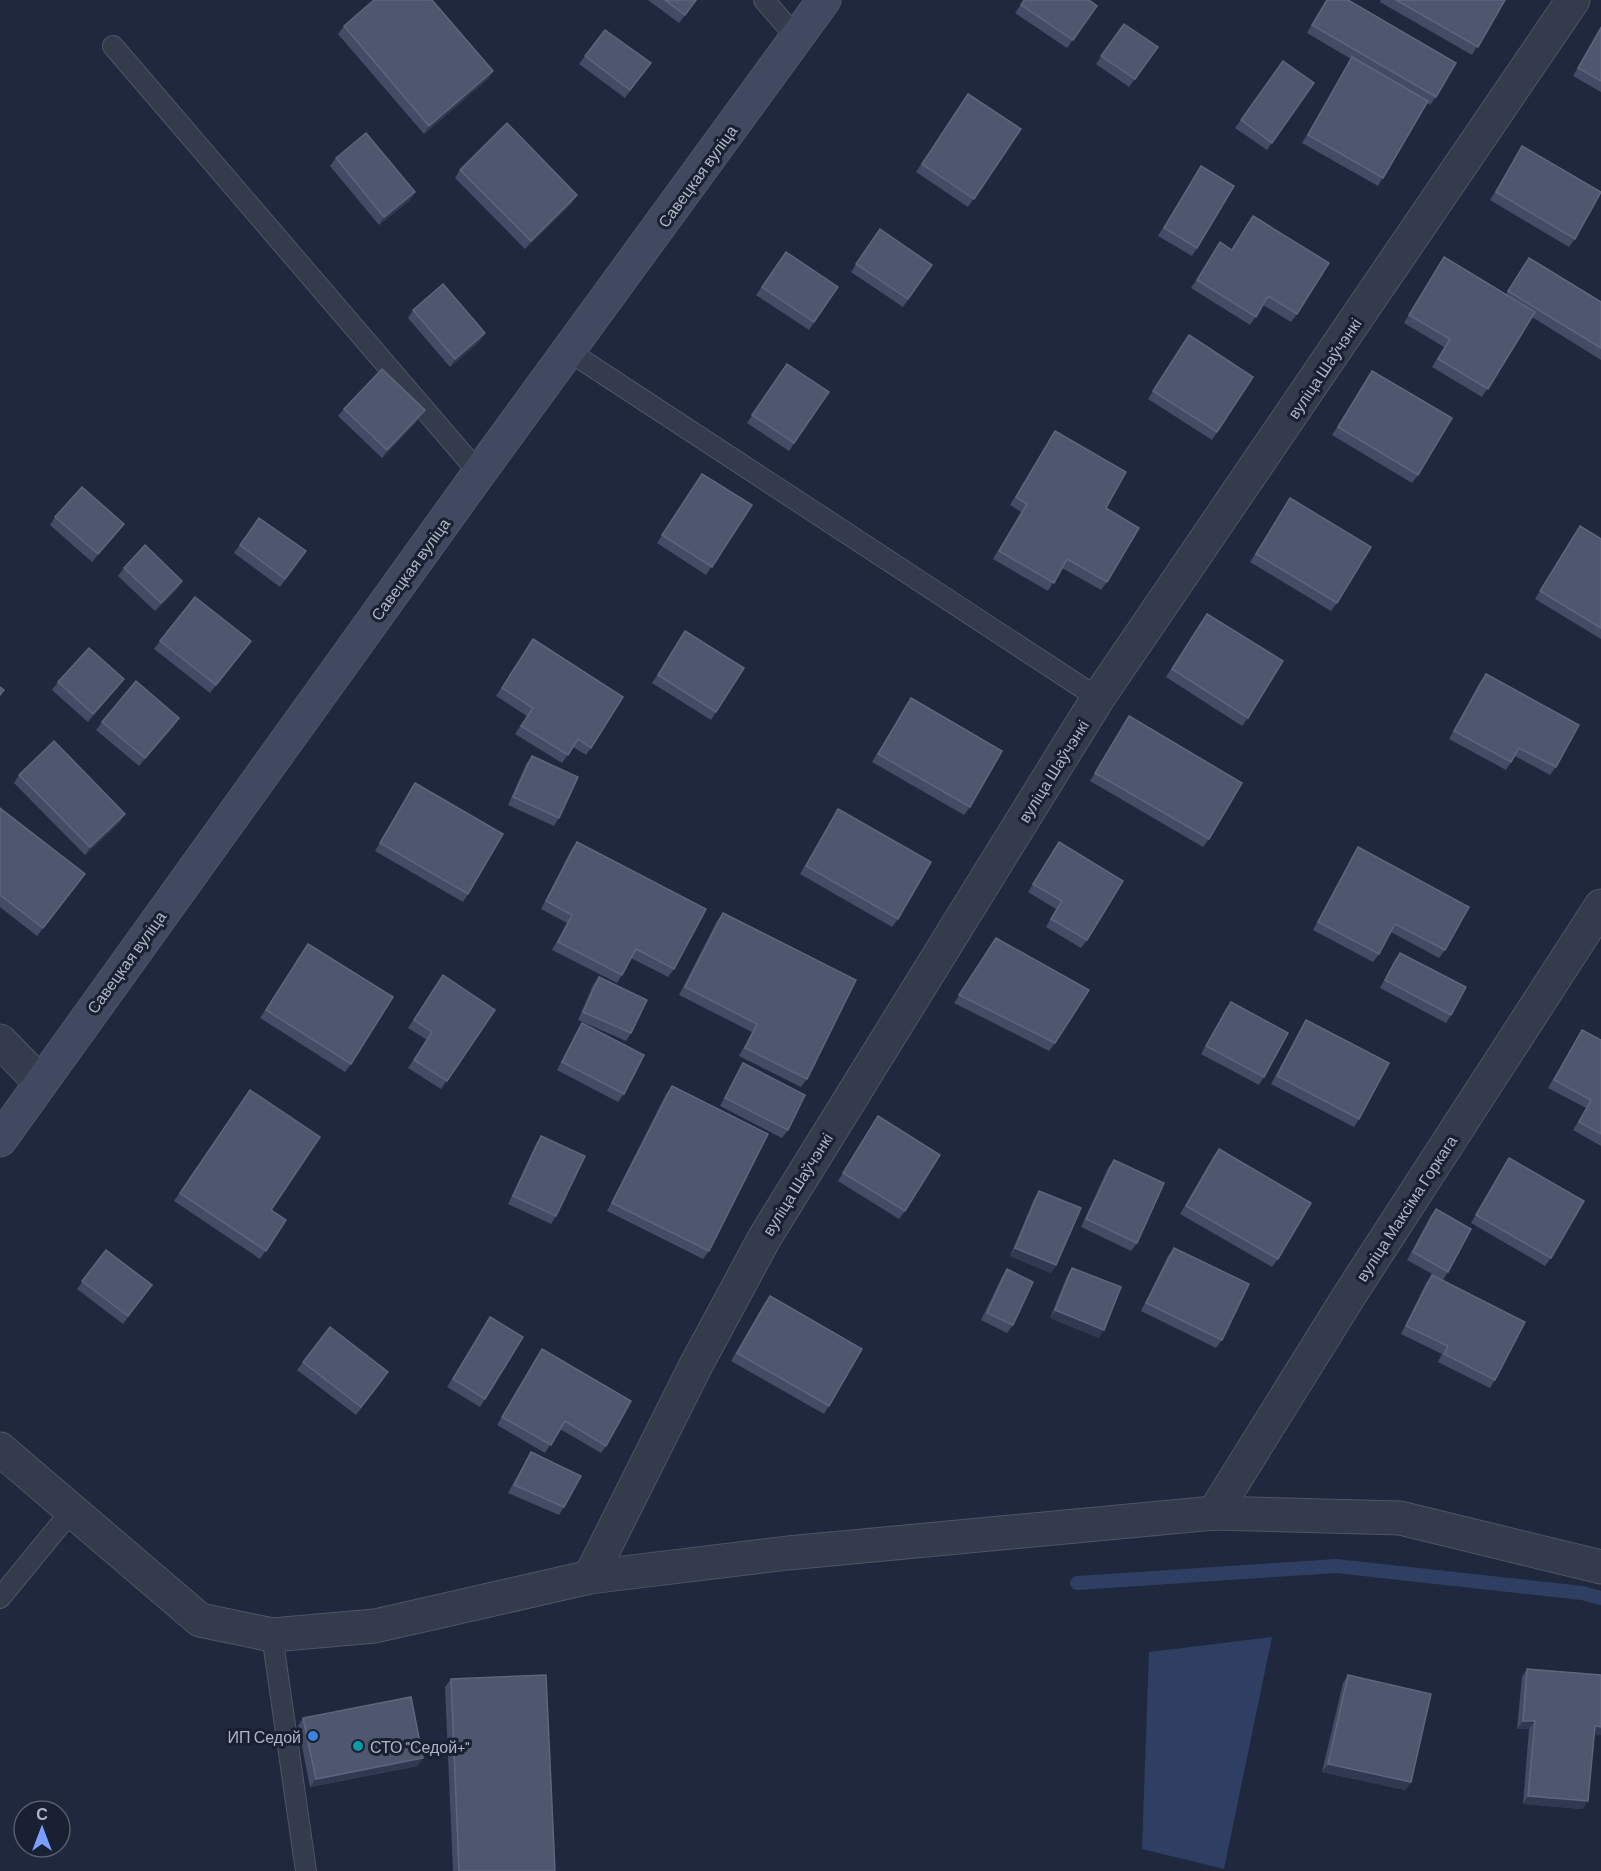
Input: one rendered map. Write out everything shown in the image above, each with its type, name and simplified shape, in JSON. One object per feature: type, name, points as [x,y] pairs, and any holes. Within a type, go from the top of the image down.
[{"type":"main road","name":"Савецкая вуліца","points":[[0,1140],[39,1081],[824,0]]},
{"type":"street","name":"вуліца Шаўчэнкі","points":[[590,1577],[695,1367],[765,1237],[1098,698],[1574,0]]},
{"type":"street","name":"вуліца Максіма Горкага","points":[[1214,1514],[1349,1296],[1601,906]]},
{"type":"street","points":[[0,1041],[39,1081]]},
{"type":"street","points":[[0,1449],[73,1509],[200,1620],[272,1635],[375,1626],[590,1577],[788,1553],[1214,1514],[1400,1518],[1601,1567]]},
{"type":"lane","points":[[764,0],[797,38]]},
{"type":"lane","points":[[113,46],[479,473]]},
{"type":"lane","points":[[570,352],[1098,698]]},
{"type":"lane","points":[[0,1598],[73,1509]]},
{"type":"lane","points":[[272,1635],[306,1871]]},
{"type":"water","points":[[1272,1637],[1224,1869],[1142,1849],[1149,1652]]},
{"type":"building","points":[[374,0],[432,0],[493,71],[429,126],[344,26]]},
{"type":"building","points":[[665,0],[696,0],[685,15]]},
{"type":"building","points":[[1024,0],[1089,0],[1097,6],[1073,40],[1021,5]]},
{"type":"building","points":[[1327,0],[1348,0],[1456,63],[1436,97],[1312,25]]},
{"type":"building","points":[[1396,0],[1505,0],[1478,47]]},
{"type":"building","points":[[1124,24],[1158,47],[1135,79],[1101,56]]},
{"type":"building","points":[[1601,28],[1601,81],[1578,68]]},
{"type":"building","points":[[605,30],[651,63],[630,90],[585,56]]},
{"type":"building","points":[[1352,57],[1428,101],[1383,178],[1308,135]]},
{"type":"building","points":[[1283,61],[1314,83],[1272,143],[1241,120]]},
{"type":"building","points":[[968,94],[1021,129],[974,199],[922,164]]},
{"type":"building","points":[[507,123],[577,195],[531,241],[460,170]]},
{"type":"building","points":[[366,133],[415,192],[384,217],[336,158]]},
{"type":"building","points":[[1522,146],[1601,192],[1575,239],[1496,192]]},
{"type":"building","points":[[1201,166],[1234,186],[1197,248],[1164,228]]},
{"type":"building","points":[[1253,216],[1329,263],[1297,314],[1268,296],[1256,317],[1197,280],[1220,242],[1232,250]]},
{"type":"building","points":[[880,229],[932,265],[908,299],[856,264]]},
{"type":"building","points":[[786,252],[838,287],[814,322],[762,287]]},
{"type":"building","points":[[1444,257],[1535,312],[1488,389],[1438,359],[1450,339],[1409,315]]},
{"type":"building","points":[[1529,258],[1601,302],[1601,348],[1508,291]]},
{"type":"building","points":[[443,284],[485,333],[455,359],[413,310]]},
{"type":"building","points":[[1189,335],[1253,377],[1217,432],[1153,391]]},
{"type":"building","points":[[787,364],[829,392],[794,443],[752,415]]},
{"type":"building","points":[[382,369],[425,410],[387,450],[344,409]]},
{"type":"building","points":[[1372,371],[1452,418],[1418,475],[1338,427]]},
{"type":"building","points":[[1055,431],[1126,472],[1106,508],[1139,528],[1107,582],[1067,559],[1054,583],[999,551],[1027,504],[1016,497]]},
{"type":"building","points":[[702,474],[752,505],[712,567],[662,535]]},
{"type":"building","points":[[82,487],[124,524],[98,554],[55,517]]},
{"type":"building","points":[[1290,498],[1371,547],[1337,603],[1256,554]]},
{"type":"building","points":[[259,518],[306,551],[285,579],[240,545]]},
{"type":"building","points":[[1580,526],[1601,539],[1601,628],[1540,591]]},
{"type":"building","points":[[145,545],[182,581],[161,603],[124,568]]},
{"type":"building","points":[[195,597],[251,641],[216,685],[160,641]]},
{"type":"building","points":[[1207,614],[1283,661],[1248,718],[1172,669]]},
{"type":"building","points":[[685,631],[744,668],[716,712],[658,675]]},
{"type":"building","points":[[533,639],[623,697],[591,748],[578,739],[568,755],[521,726],[533,708],[502,688]]},
{"type":"building","points":[[89,648],[124,679],[93,714],[58,682]]},
{"type":"building","points":[[1486,674],[1579,725],[1556,767],[1519,748],[1511,762],[1454,731]]},
{"type":"building","points":[[136,681],[179,718],[145,758],[102,722]]},
{"type":"building","points":[[911,698],[1002,751],[970,807],[878,754]]},
{"type":"building","points":[[1129,716],[1242,783],[1209,839],[1095,773]]},
{"type":"building","points":[[54,741],[125,814],[90,847],[19,775]]},
{"type":"building","points":[[532,756],[578,777],[559,818],[513,797]]},
{"type":"building","points":[[415,783],[503,834],[468,894],[380,843]]},
{"type":"building","points":[[0,808],[85,874],[43,928],[0,895]]},
{"type":"building","points":[[838,809],[931,862],[898,919],[806,866]]},
{"type":"building","points":[[577,842],[706,909],[674,969],[636,949],[622,975],[558,942],[572,915],[546,901]]},
{"type":"building","points":[[1059,842],[1123,881],[1087,940],[1051,919],[1062,901],[1033,884]]},
{"type":"building","points":[[1358,847],[1469,907],[1445,950],[1395,924],[1379,954],[1318,922]]},
{"type":"building","points":[[723,913],[856,980],[807,1079],[745,1048],[757,1024],[685,987]]},
{"type":"building","points":[[996,938],[1089,990],[1055,1043],[959,995]]},
{"type":"building","points":[[308,944],[393,997],[351,1064],[266,1010]]},
{"type":"building","points":[[1400,953],[1466,987],[1451,1015],[1385,980]]},
{"type":"building","points":[[443,975],[495,1010],[447,1081],[414,1060],[432,1032],[414,1020]]},
{"type":"building","points":[[599,977],[647,1000],[631,1033],[583,1012]]},
{"type":"building","points":[[1231,1002],[1288,1033],[1264,1077],[1206,1046]]},
{"type":"building","points":[[1306,1020],[1389,1063],[1359,1119],[1277,1076]]},
{"type":"building","points":[[582,1023],[644,1055],[624,1094],[562,1062]]},
{"type":"building","points":[[1582,1030],[1601,1040],[1601,1134],[1579,1122],[1591,1100],[1554,1080]]},
{"type":"building","points":[[743,1063],[805,1095],[788,1130],[725,1098]]},
{"type":"building","points":[[672,1086],[768,1134],[709,1251],[612,1203]]},
{"type":"building","points":[[250,1090],[320,1137],[271,1210],[286,1220],[266,1251],[180,1193]]},
{"type":"building","points":[[878,1116],[940,1155],[905,1211],[843,1173]]},
{"type":"building","points":[[541,1136],[585,1156],[556,1216],[513,1196]]},
{"type":"building","points":[[1219,1149],[1311,1203],[1278,1259],[1186,1206]]},
{"type":"building","points":[[1509,1158],[1584,1201],[1551,1258],[1476,1215]]},
{"type":"building","points":[[1114,1160],[1164,1183],[1137,1243],[1086,1219]]},
{"type":"building","points":[[1039,1191],[1081,1208],[1056,1265],[1015,1248]]},
{"type":"building","points":[[1436,1209],[1471,1229],[1448,1272],[1413,1252]]},
{"type":"building","points":[[1174,1248],[1249,1284],[1222,1340],[1146,1303]]},
{"type":"building","points":[[106,1250],[152,1285],[128,1316],[82,1281]]},
{"type":"building","points":[[1072,1268],[1121,1287],[1104,1330],[1055,1310]]},
{"type":"building","points":[[1007,1269],[1033,1282],[1013,1325],[987,1313]]},
{"type":"building","points":[[1432,1275],[1525,1322],[1495,1380],[1444,1354],[1448,1346],[1406,1326]]},
{"type":"building","points":[[770,1296],[862,1349],[829,1406],[737,1353]]},
{"type":"building","points":[[490,1317],[523,1337],[485,1399],[453,1379]]},
{"type":"building","points":[[330,1327],[388,1372],[361,1407],[303,1362]]},
{"type":"building","points":[[542,1349],[631,1401],[606,1446],[565,1421],[551,1445],[502,1417]]},
{"type":"building","points":[[531,1452],[581,1476],[564,1507],[514,1485]]},
{"type":"building","points":[[1527,1669],[1601,1675],[1601,1727],[1595,1726],[1588,1801],[1528,1796],[1535,1721],[1523,1721]]},
{"type":"building","points":[[546,1675],[555,1871],[459,1871],[451,1679]]},
{"type":"building","points":[[1348,1675],[1431,1694],[1411,1782],[1328,1764]]},
{"type":"building","name":"СТО \"Седой+\"","points":[[411,1697],[423,1758],[316,1779],[303,1718]]},
{"type":"waterway","points":[[1077,1583],[1336,1566],[1582,1593],[1601,1598]]},
{"type":"place","name":"ИП Седой","points":[[313,1736]]},
{"type":"place","name":"СТО \"Седой+\"","points":[[358,1746]]}]
